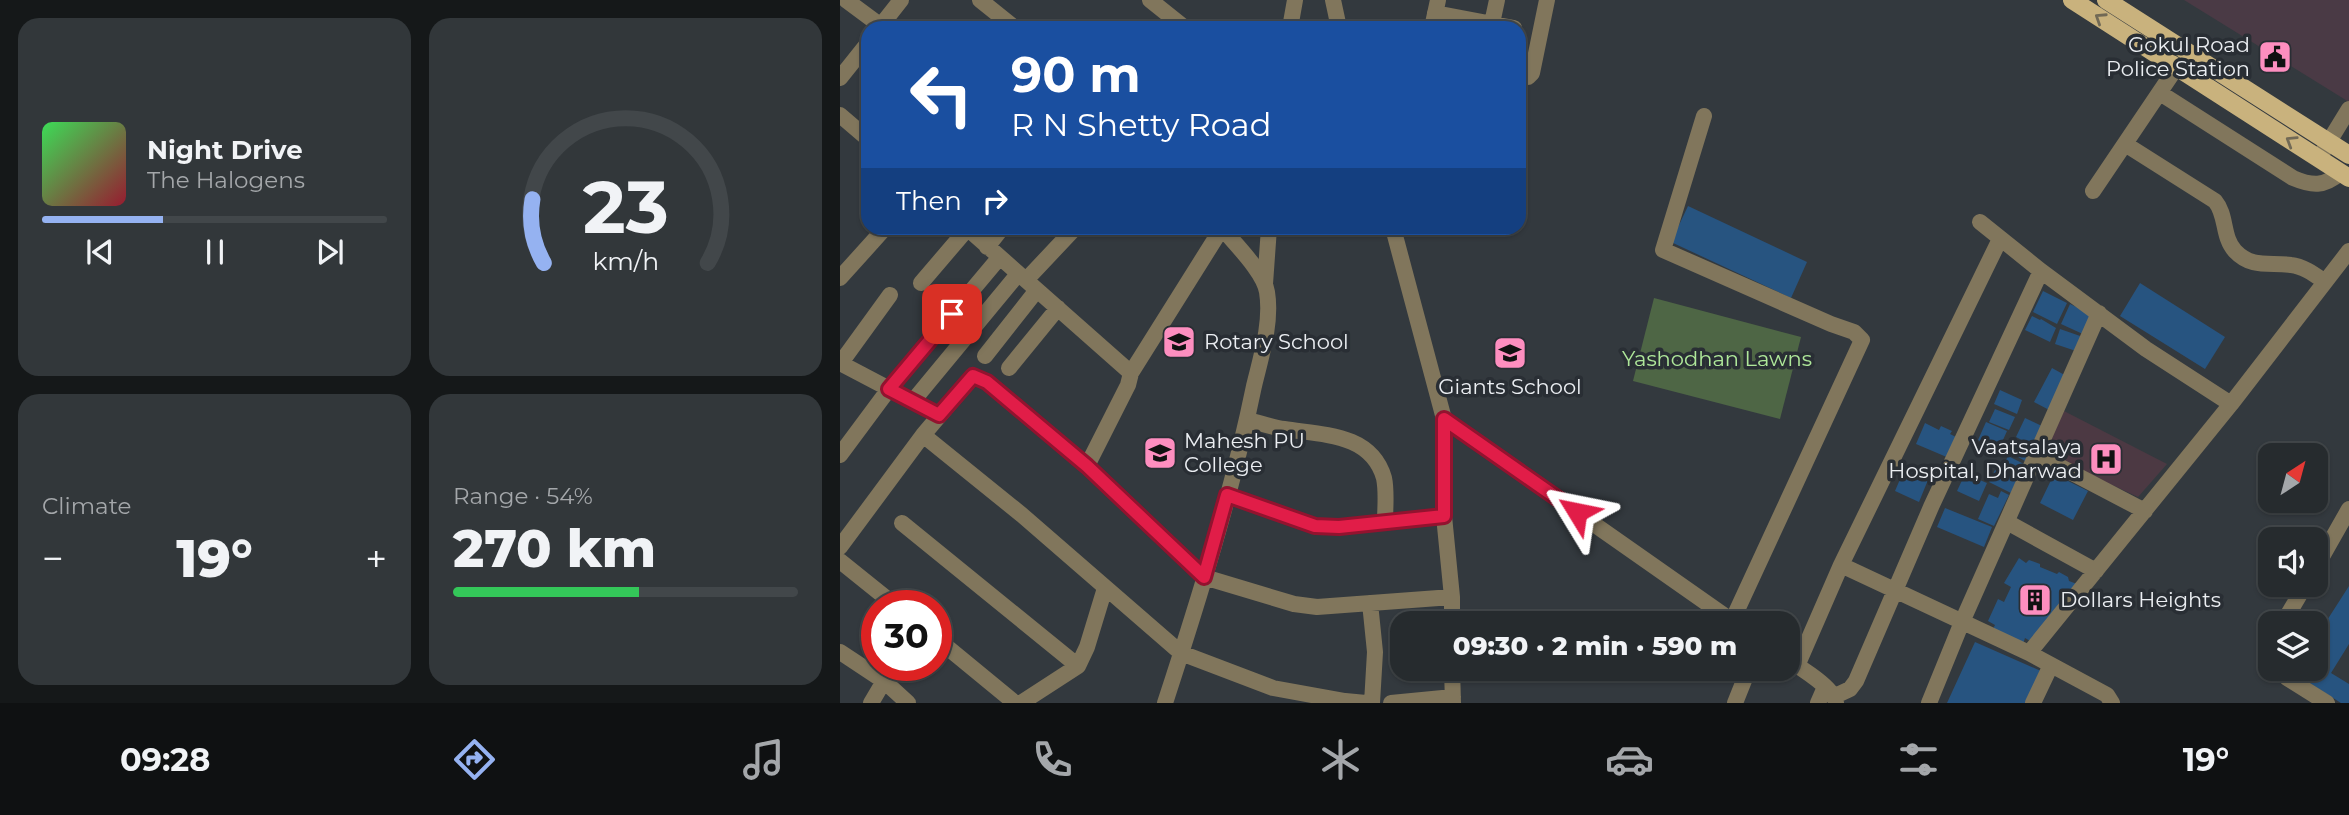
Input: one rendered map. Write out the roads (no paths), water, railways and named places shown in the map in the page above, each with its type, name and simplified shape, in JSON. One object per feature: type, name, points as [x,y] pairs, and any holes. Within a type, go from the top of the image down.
[{"type":"main road","points":[[2072,0],[2345,175]]},
{"type":"main road","points":[[2106,0],[2349,155]]},
{"type":"street","points":[[846,0],[872,21]]},
{"type":"street","points":[[885,21],[901,0]]},
{"type":"street","points":[[980,0],[1006,21]]},
{"type":"street","points":[[1150,0],[1176,21]]},
{"type":"street","points":[[1291,21],[1295,0]]},
{"type":"street","points":[[1333,0],[1338,21]]},
{"type":"street","points":[[1493,21],[1497,0]]},
{"type":"street","points":[[1526,77],[1532,73],[1547,0]]},
{"type":"street","points":[[1435,14],[1468,21]]},
{"type":"street","points":[[1526,30],[1540,33]]},
{"type":"street","points":[[841,76],[861,52]]},
{"type":"street","points":[[2093,191],[2176,68]]},
{"type":"street","points":[[2160,93],[2306,184],[2319,186],[2345,175]]},
{"type":"street","points":[[2319,158],[2349,109]]},
{"type":"street","points":[[840,115],[861,133]]},
{"type":"street","points":[[1704,116],[1663,250],[1830,324],[1854,332],[1862,340],[1739,611]]},
{"type":"street","points":[[2125,144],[2215,201],[2221,211],[2230,244],[2237,253],[2253,264],[2293,265],[2325,282]]},
{"type":"street","points":[[1980,222],[2041,271],[2179,371],[2231,404]]},
{"type":"street","points":[[840,278],[878,235]]},
{"type":"street","points":[[921,283],[961,235]]},
{"type":"street","points":[[974,235],[1131,373]]},
{"type":"street","points":[[840,455],[993,253],[999,235]]},
{"type":"street","points":[[913,401],[1069,235]]},
{"type":"street","points":[[1087,466],[1128,385],[1131,373],[1220,235]]},
{"type":"street","points":[[1229,235],[1265,285]]},
{"type":"street","points":[[1165,703],[1204,577],[1247,420],[1269,309],[1265,285],[1269,235]]},
{"type":"street","points":[[1395,235],[1444,419],[1444,516],[1452,611]]},
{"type":"street","points":[[1800,647],[2000,239]]},
{"type":"street","points":[[2029,653],[2231,404],[2349,251]]},
{"type":"street","points":[[1818,703],[1850,689],[1856,681],[1931,507],[2041,271]]},
{"type":"street","points":[[985,356],[1027,281]]},
{"type":"street","points":[[890,295],[840,363],[939,415]]},
{"type":"street","points":[[1009,368],[1058,308]]},
{"type":"street","points":[[1929,703],[1962,622],[2099,313]]},
{"type":"street","points":[[840,547],[923,435],[973,376],[987,382],[1087,466],[1204,577],[1294,604],[1317,607],[1452,597]]},
{"type":"street","points":[[1444,419],[1718,611]]},
{"type":"street","points":[[1247,420],[1282,429],[1343,437],[1362,446],[1376,461],[1384,478],[1385,522]]},
{"type":"street","points":[[923,435],[1022,515],[1181,653],[1270,695],[1366,703]]},
{"type":"street","points":[[2038,455],[2145,511]]},
{"type":"street","points":[[1227,495],[1315,526],[1339,527],[1444,516]]},
{"type":"street","points":[[2328,546],[2349,509]]},
{"type":"street","points":[[2007,522],[2096,571]]},
{"type":"street","points":[[902,523],[1078,666]]},
{"type":"street","points":[[840,561],[876,590]]},
{"type":"street","points":[[1841,565],[2051,664],[2107,695],[2112,703]]},
{"type":"street","points":[[1021,703],[1078,666],[1087,647],[1105,588]]},
{"type":"street","points":[[1370,603],[1375,653],[1372,703]]},
{"type":"street","points":[[952,651],[1015,703]]},
{"type":"street","points":[[840,652],[861,666]]},
{"type":"street","points":[[2033,703],[2051,664]]},
{"type":"street","points":[[1800,669],[1832,695]]},
{"type":"street","points":[[871,703],[884,681],[908,703]]},
{"type":"street","points":[[1391,703],[1453,700],[1452,681]]},
{"type":"street","points":[[1735,703],[1744,681]]},
{"type":"street","points":[[2292,681],[2327,703]]},
{"type":"place","name":"Gokul Road Police Station","points":[[2275,57]]},
{"type":"place","name":"Rotary School","points":[[1179,342]]},
{"type":"place","name":"Giants School","points":[[1510,353]]},
{"type":"place","name":"Mahesh PU College","points":[[1160,453]]},
{"type":"place","name":"Vaatsalaya Hospital, Dharwad","points":[[2106,459]]},
{"type":"place","name":"Dollars Heights","points":[[2035,600]]},
{"type":"park label","name":"Yashodhan Lawns","points":[[1717,359]]}]
